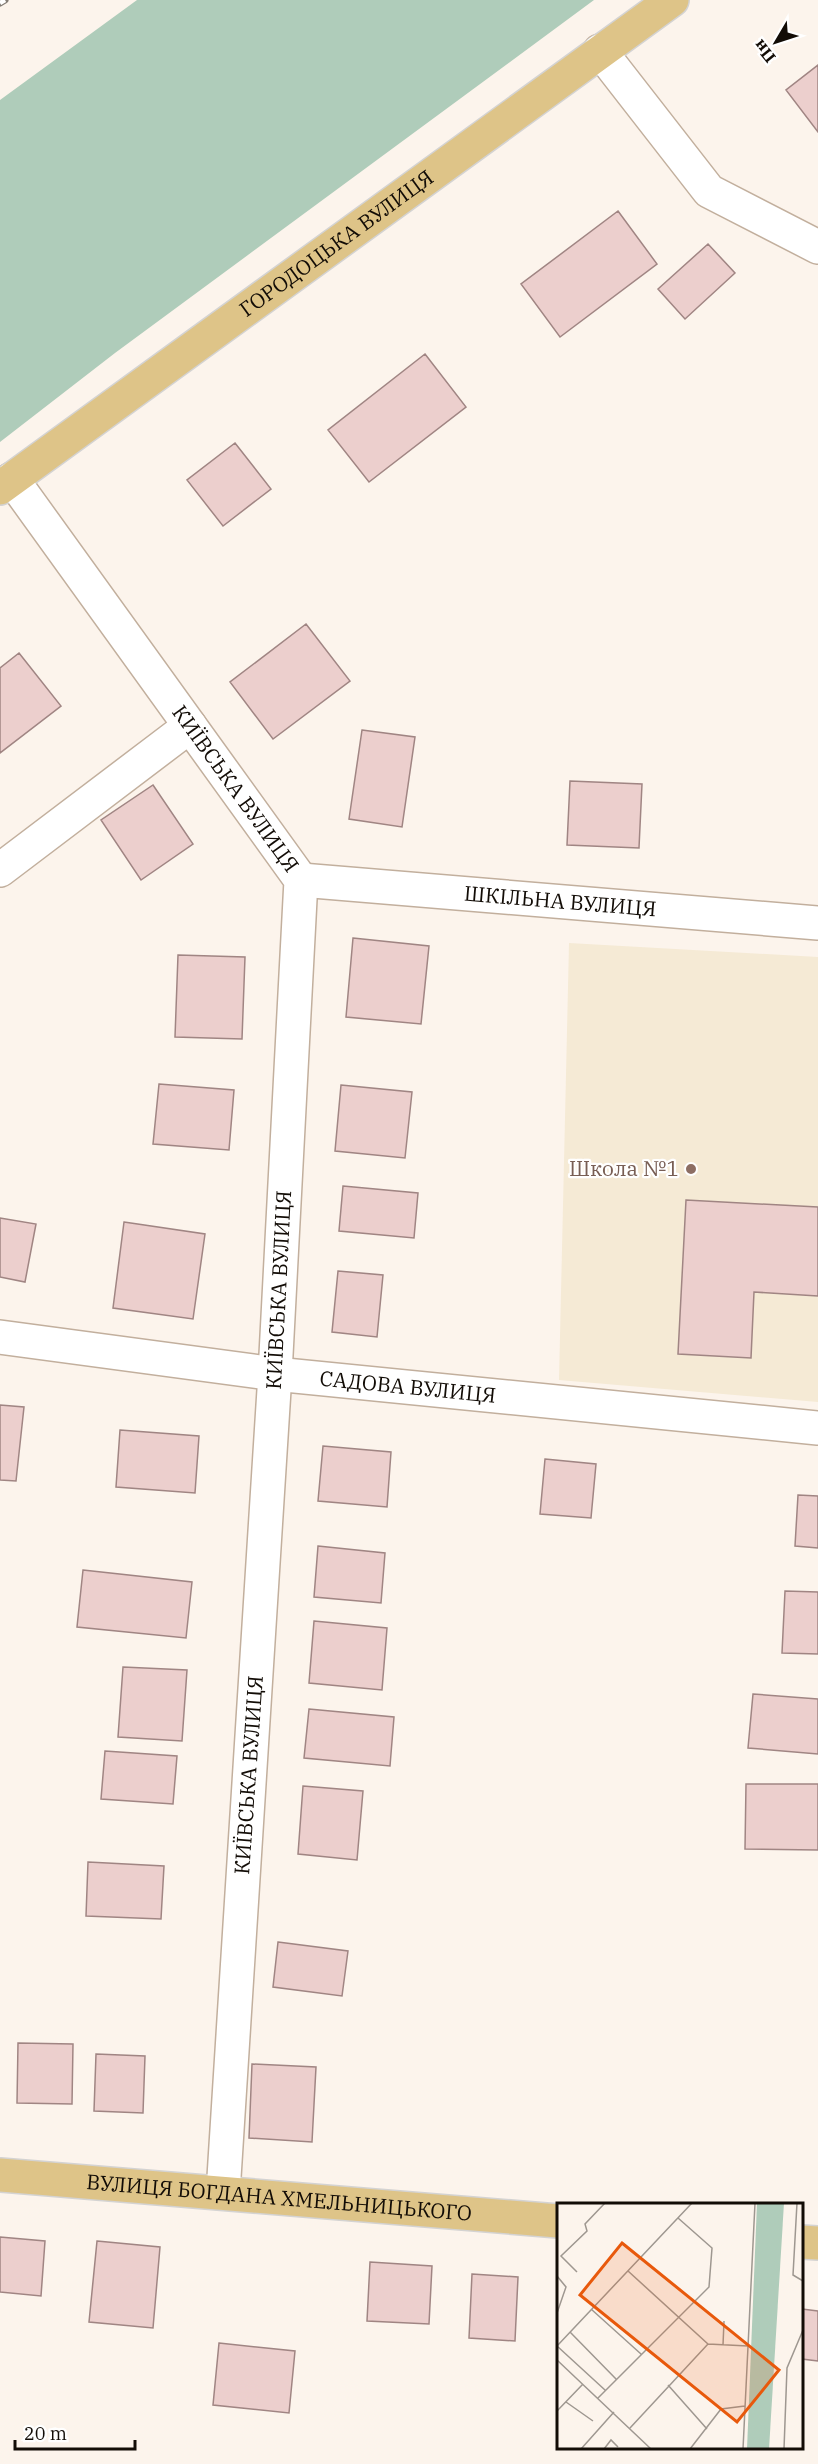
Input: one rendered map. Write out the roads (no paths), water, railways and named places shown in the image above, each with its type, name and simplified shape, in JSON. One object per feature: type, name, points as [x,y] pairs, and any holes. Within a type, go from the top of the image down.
[{"type":"main road","name":"ГОРОДОЦЬКА ВУЛИЦЯ","points":[[6,483],[672,0]]},
{"type":"main road","name":"ВУЛИЦЯ БОГДАНА ХМЕЛЬНИЦЬКОГО","points":[[0,2175],[557,2221]]},
{"type":"main road","points":[[803,2242],[818,2243]]},
{"type":"street","points":[[600,51],[709,191],[818,247]]},
{"type":"street","name":"КИЇВСЬКА ВУЛИЦЯ","points":[[6,483],[190,726],[301,880],[275,1374],[223,2193]]},
{"type":"street","points":[[0,870],[190,726]]},
{"type":"street","name":"ШКІЛЬНА ВУЛИЦЯ","points":[[301,880],[818,923]]},
{"type":"street","name":"САДОВА ВУЛИЦЯ","points":[[0,1337],[275,1374],[818,1428]]},
{"type":"railway","points":[[0,3],[5,0]]},
{"type":"place","name":"Школа №1","points":[[691,1169]]}]
